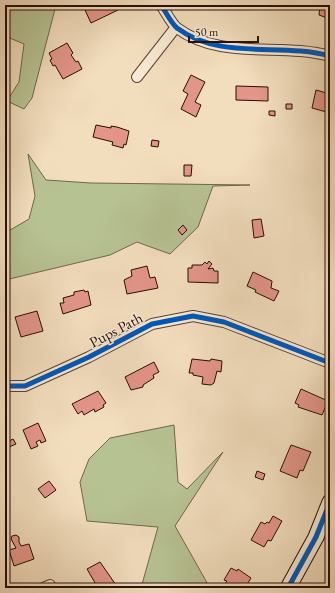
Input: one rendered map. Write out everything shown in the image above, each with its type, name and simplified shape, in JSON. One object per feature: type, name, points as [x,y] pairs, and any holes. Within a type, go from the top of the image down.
[{"type":"street","points":[[161,5],[176,27],[201,41],[232,48],[279,49],[316,52],[330,56]]},
{"type":"street","points":[[137,77],[176,27]]},
{"type":"street","name":"Pups Path","points":[[5,386],[25,386],[89,358],[152,324],[193,316],[224,322],[330,364]]},
{"type":"street","points":[[288,588],[316,536],[330,502]]},
{"type":"street","points":[[43,588],[50,585],[51,588]]},
{"type":"green space","points":[[5,5],[56,5],[32,98],[24,109],[7,101],[19,82],[24,44],[5,36]]},
{"type":"green space","points":[[28,154],[46,180],[91,183],[250,185],[213,186],[198,227],[170,254],[137,242],[110,255],[5,280],[5,233],[29,219],[35,196]]},
{"type":"green space","points":[[174,425],[178,482],[187,489],[223,452],[175,526],[210,588],[141,588],[158,527],[87,521],[80,482],[89,459],[110,438]]},
{"type":"building","points":[[97,5],[116,5],[118,10],[91,23],[85,10]]},
{"type":"building","points":[[320,5],[330,5],[330,19],[319,15]]},
{"type":"building","points":[[67,43],[73,53],[71,55],[76,62],[78,61],[82,69],[63,79],[55,65],[53,66],[49,53]]},
{"type":"building","points":[[191,75],[205,82],[195,102],[201,105],[196,117],[181,109],[188,94],[183,91]]},
{"type":"building","points":[[236,86],[268,87],[268,101],[236,100]]},
{"type":"building","points":[[316,90],[330,94],[330,113],[312,108]]},
{"type":"building","points":[[286,104],[292,104],[292,109],[286,109]]},
{"type":"building","points":[[269,111],[275,111],[275,116],[269,115]]},
{"type":"building","points":[[96,125],[111,128],[111,126],[117,127],[129,131],[126,145],[124,144],[123,148],[112,145],[113,142],[93,137]]},
{"type":"building","points":[[152,140],[159,141],[158,147],[151,146]]},
{"type":"building","points":[[184,165],[192,165],[191,176],[184,176]]},
{"type":"building","points":[[261,219],[264,236],[254,238],[252,220]]},
{"type":"building","points":[[183,225],[187,230],[182,235],[178,230]]},
{"type":"building","points":[[209,261],[212,264],[208,269],[213,268],[214,271],[218,271],[218,283],[188,282],[188,268],[192,268],[192,265],[202,265],[205,262],[207,264]]},
{"type":"building","points":[[147,266],[150,278],[155,277],[158,288],[127,294],[124,280],[132,276],[131,270]]},
{"type":"building","points":[[253,272],[272,281],[271,288],[279,291],[274,301],[255,292],[256,290],[247,286]]},
{"type":"building","points":[[84,290],[85,292],[88,291],[91,305],[63,314],[60,303],[64,303],[63,298],[74,295],[74,292]]},
{"type":"building","points":[[328,308],[330,308],[330,324],[326,323]]},
{"type":"building","points":[[37,311],[43,331],[21,337],[15,317]]},
{"type":"building","points":[[5,312],[10,319],[7,323],[5,322]]},
{"type":"building","points":[[192,359],[210,361],[211,359],[222,361],[221,372],[217,371],[214,383],[211,385],[202,384],[203,377],[189,373]]},
{"type":"building","points":[[154,362],[159,372],[153,375],[154,378],[143,385],[143,387],[131,390],[125,377]]},
{"type":"building","points":[[301,389],[328,401],[322,415],[298,407],[299,405],[295,403]]},
{"type":"building","points":[[98,391],[106,403],[103,405],[104,407],[95,412],[94,409],[84,415],[82,411],[78,414],[72,404]]},
{"type":"building","points":[[38,423],[46,441],[41,443],[40,440],[36,442],[38,446],[31,449],[23,430]]},
{"type":"building","points":[[13,439],[16,444],[9,447],[7,442]]},
{"type":"building","points":[[291,445],[311,452],[303,471],[300,470],[297,478],[280,471]]},
{"type":"building","points":[[257,471],[265,474],[263,480],[255,477]]},
{"type":"building","points":[[49,481],[56,490],[45,498],[38,489]]},
{"type":"building","points":[[273,516],[282,521],[271,541],[268,540],[264,547],[251,540],[261,522],[265,524],[267,522],[269,523]]},
{"type":"building","points":[[16,535],[19,537],[21,546],[29,544],[34,559],[14,566],[9,550],[16,548],[11,539],[12,536]]},
{"type":"building","points":[[100,562],[116,585],[113,588],[98,588],[87,569]]},
{"type":"building","points":[[231,568],[237,571],[238,569],[251,578],[246,586],[244,585],[242,588],[222,588],[227,581],[224,580]]},
{"type":"cycle path","points":[[161,5],[177,28],[194,38],[213,44],[232,48],[292,50],[330,56]]},
{"type":"cycle path","points":[[5,386],[25,386],[89,357],[152,324],[193,316],[224,322],[330,363]]},
{"type":"cycle path","points":[[288,588],[316,537],[330,502]]}]
